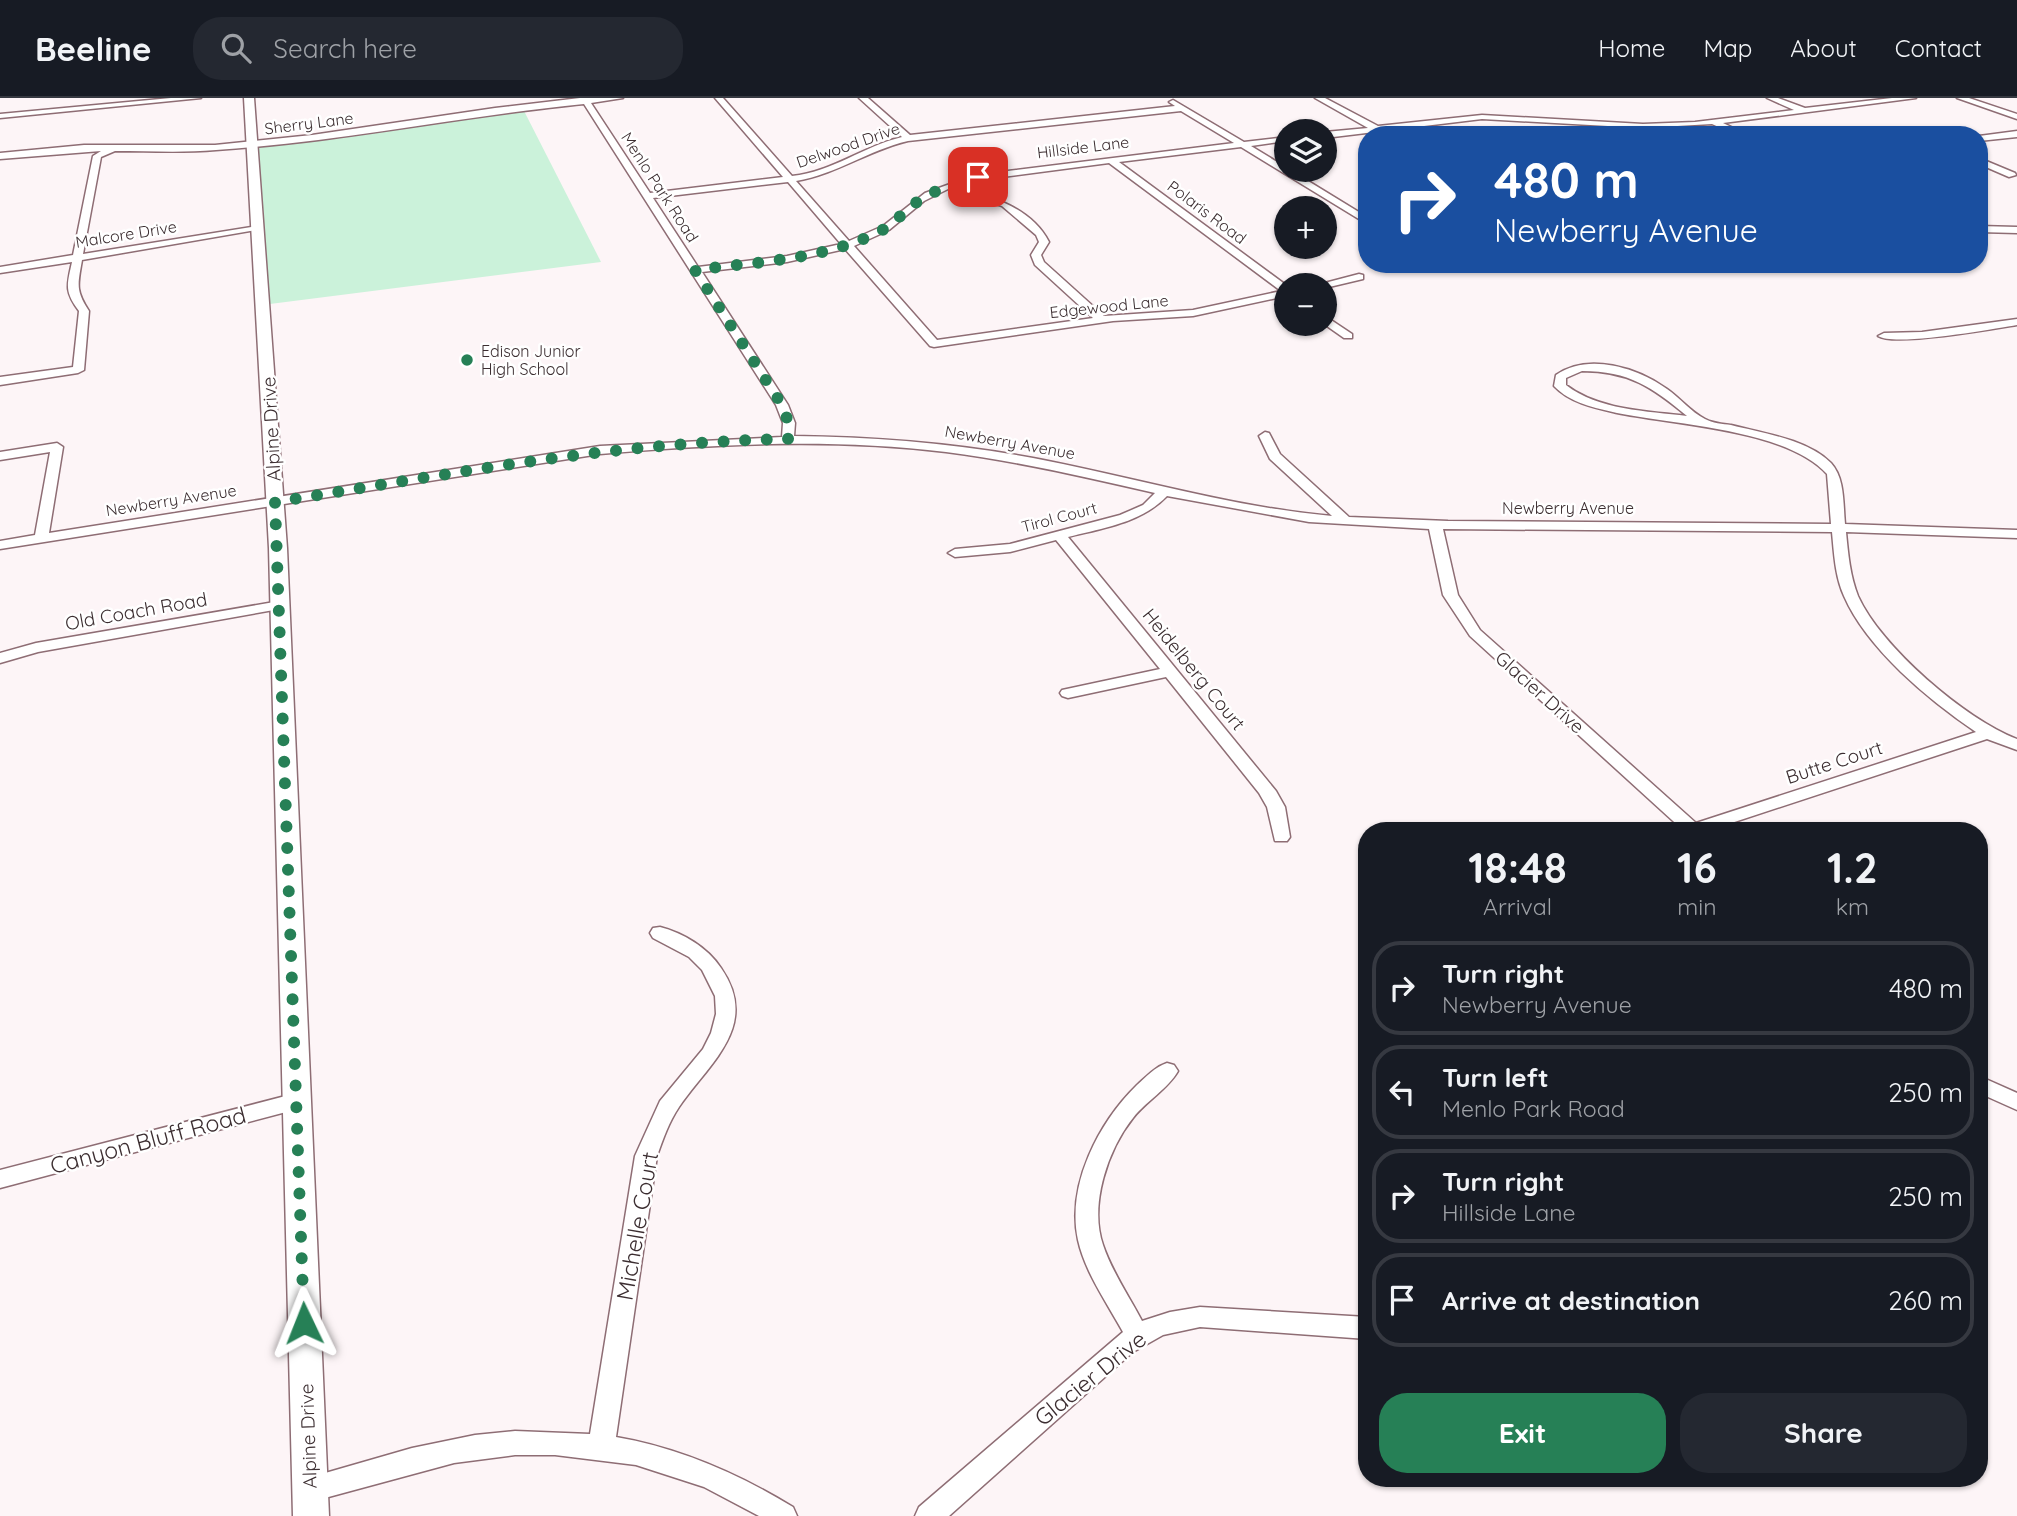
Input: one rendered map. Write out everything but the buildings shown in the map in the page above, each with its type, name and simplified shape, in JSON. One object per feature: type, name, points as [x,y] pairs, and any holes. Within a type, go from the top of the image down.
[{"type":"street","points":[[0,116],[197,98]]},
{"type":"street","name":"Alpine Drive","points":[[249,98],[280,606],[311,1516]]},
{"type":"street","name":"Sherry Lane","points":[[0,156],[113,148],[171,150],[252,145],[486,111],[619,98]]},
{"type":"street","points":[[719,98],[847,245]]},
{"type":"street","points":[[863,98],[908,138]]},
{"type":"street","points":[[1167,98],[1358,215]]},
{"type":"street","points":[[1319,98],[1371,126]]},
{"type":"street","points":[[1771,98],[1805,111]]},
{"type":"street","points":[[1407,126],[1496,117],[1643,126],[1714,122],[1912,98]]},
{"type":"street","points":[[1961,98],[2017,117]]},
{"type":"street","name":"Menlo Park Road","points":[[585,100],[782,405],[789,424],[788,439]]},
{"type":"street","name":"Delwood Drive","points":[[647,196],[790,180],[827,171],[869,149],[908,138],[1183,108]]},
{"type":"street","points":[[1714,122],[1723,126]]},
{"type":"street","points":[[1337,134],[1358,131]]},
{"type":"street","points":[[1988,138],[2012,134]]},
{"type":"street","name":"Hillside Lane","points":[[695,270],[784,259],[847,245],[886,229],[923,198],[948,186],[994,174],[1274,140]]},
{"type":"street","points":[[0,381],[78,370],[84,311],[72,291],[97,156],[113,148]]},
{"type":"street","name":"Polaris Road","points":[[1110,160],[1274,283]]},
{"type":"street","points":[[1988,165],[2012,175]]},
{"type":"street","points":[[948,186],[1000,201],[1040,234],[1044,242],[1036,255],[1039,263],[1102,320]]},
{"type":"street","name":"Malcore Drive","points":[[0,270],[257,229]]},
{"type":"street","points":[[1988,229],[2017,230]]},
{"type":"street","name":"Edgewood Lane","points":[[847,245],[934,344],[1102,320],[1193,313],[1274,295]]},
{"type":"street","points":[[1337,282],[1359,277]]},
{"type":"street","points":[[1884,336],[1922,335],[2017,322]]},
{"type":"street","points":[[1337,328],[1349,337]]},
{"type":"street","points":[[1701,422],[1655,384],[1631,372],[1609,368],[1582,368],[1567,372],[1559,381],[1564,391],[1582,401],[1701,422],[1800,450],[1821,460],[1833,473],[1847,583],[1862,615],[1877,635],[1936,694],[1988,733],[2017,745]]},
{"type":"street","points":[[1265,436],[1275,456],[1345,521]]},
{"type":"street","name":"Newberry Avenue","points":[[0,545],[600,450],[699,442],[788,439],[908,444],[993,455],[1260,511],[1345,521],[1840,527],[2017,534]]},
{"type":"street","points":[[0,456],[57,447],[41,539]]},
{"type":"street","name":"Tirol Court","points":[[955,553],[1010,548],[1140,513],[1158,500],[1163,492]]},
{"type":"street","name":"Glacier Drive","points":[[1435,524],[1446,587],[1461,618],[1683,822]]},
{"type":"street","name":"Heidelberg Court","points":[[1059,535],[1267,791],[1276,807],[1281,837]]},
{"type":"street","name":"Old Coach Road","points":[[0,658],[36,648],[280,606]]},
{"type":"street","points":[[1068,693],[1170,672]]},
{"type":"street","name":"Butte Court","points":[[1720,822],[1988,733]]},
{"type":"street","name":"Michelle Court","points":[[601,1447],[646,1156],[668,1106],[710,1053],[726,1015],[721,981],[710,964],[696,950],[660,933]]},
{"type":"street","points":[[1137,1335],[1090,1242],[1088,1210],[1092,1178],[1102,1147],[1125,1110],[1139,1094],[1167,1071]]},
{"type":"street","points":[[1988,1088],[2017,1102]]},
{"type":"street","name":"Canyon Bluff Road","points":[[0,1179],[297,1101]]},
{"type":"street","name":"Glacier Drive","points":[[929,1516],[1137,1335],[1177,1320],[1200,1317],[1358,1327]]},
{"type":"street","points":[[310,1489],[420,1458],[477,1447],[541,1443],[601,1447],[648,1455],[706,1473],[760,1500],[783,1516]]},
{"type":"green space","points":[[522,107],[601,262],[262,305],[252,145]]},
{"type":"place","name":"Edison Junior High School","points":[[467,360]]},
{"type":"route","points":[[304,1323],[275,502],[600,450],[699,442],[788,439],[789,424],[782,405],[695,270],[784,259],[847,245],[875,235],[896,223],[914,205],[934,192],[978,177]]}]
